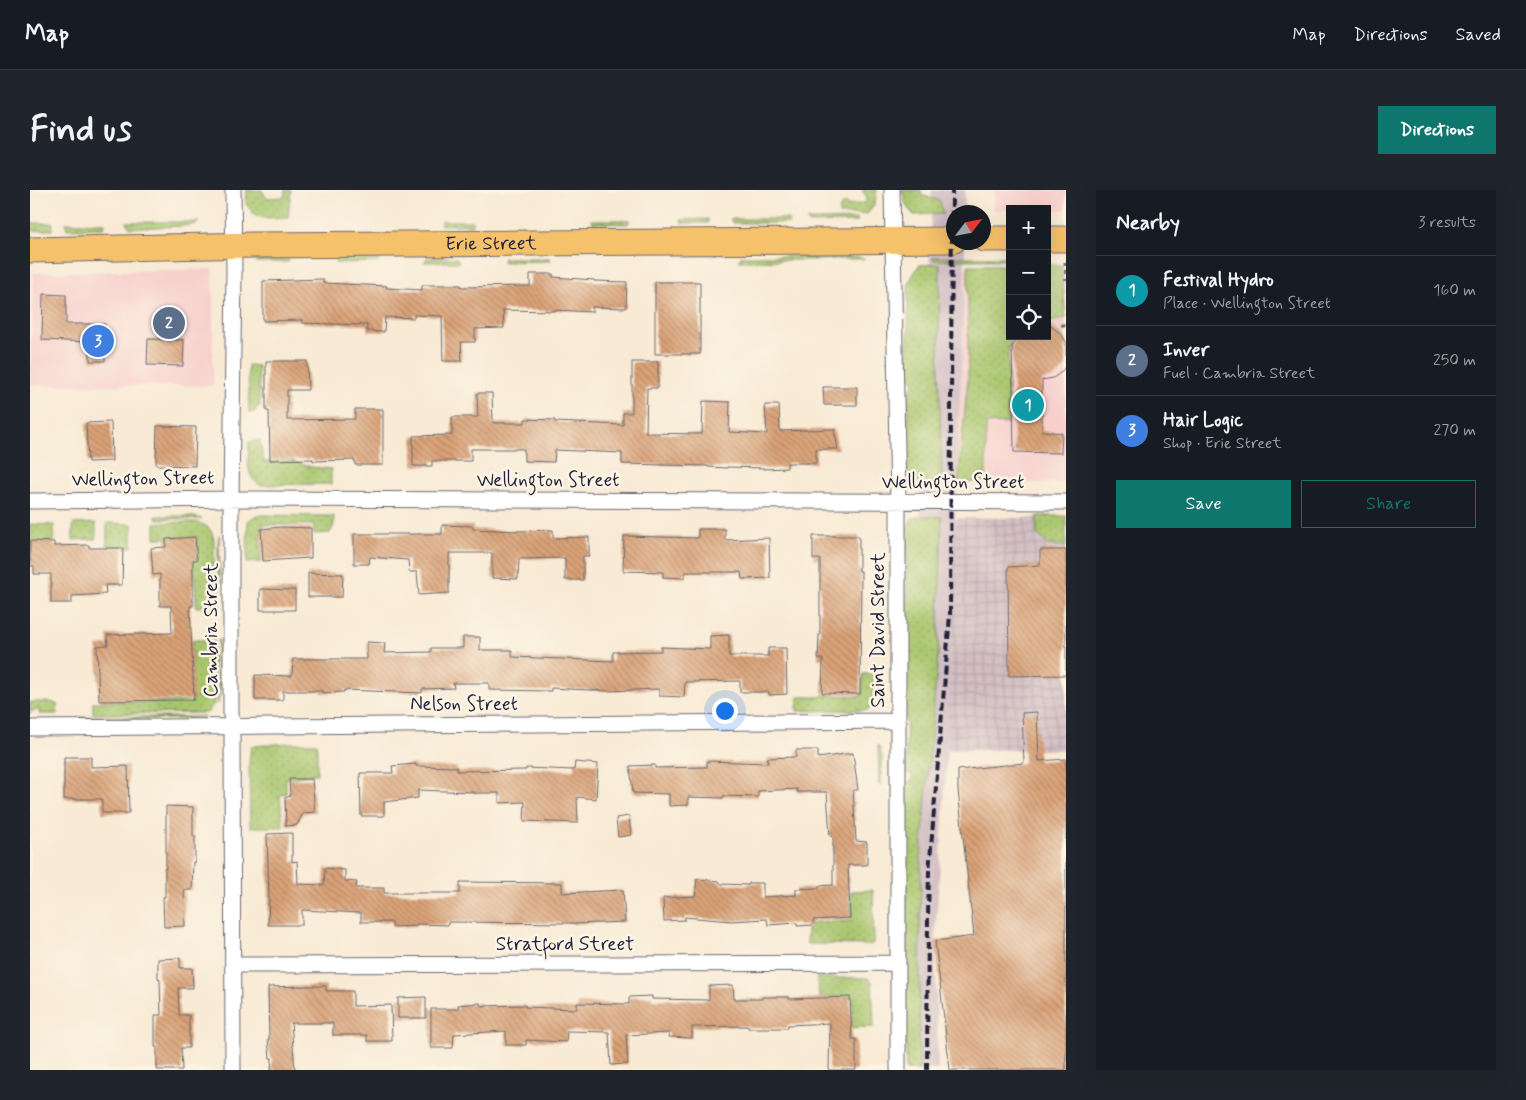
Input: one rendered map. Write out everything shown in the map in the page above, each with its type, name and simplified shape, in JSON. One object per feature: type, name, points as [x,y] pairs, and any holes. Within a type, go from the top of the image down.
[{"type":"main road","points":[[991,240],[1006,239]]},
{"type":"main road","name":"Erie Street","points":[[30,250],[233,246],[946,240]]},
{"type":"main road","points":[[1051,242],[1065,251]]},
{"type":"street","name":"Cambria Street","points":[[232,190],[231,713],[233,1070]]},
{"type":"street","name":"Saint David Street","points":[[892,190],[898,502],[898,1070]]},
{"type":"street","name":"Wellington Street","points":[[30,500],[1066,502]]},
{"type":"street","name":"Nelson Street","points":[[30,728],[898,721]]},
{"type":"street","name":"Stratford Street","points":[[233,965],[898,963]]},
{"type":"path","points":[[1065,251],[1066,280]]},
{"type":"shaded area","points":[[932,190],[965,190],[965,205],[946,205],[946,250],[965,250],[965,268],[946,770],[935,941],[938,1070],[912,1070],[919,538]]},
{"type":"shaded area","points":[[994,190],[1066,190],[1066,210],[1051,210],[1051,205],[1006,205],[1006,210],[994,210]]},
{"type":"shaded area","points":[[1051,267],[1066,267],[1066,483],[957,482],[965,268],[1006,268],[1006,340],[1051,340]]},
{"type":"shaded area","points":[[213,269],[213,386],[30,385],[33,273]]},
{"type":"shaded area","points":[[956,518],[1066,518],[1066,750],[947,750],[950,615]]},
{"type":"green space","points":[[247,190],[262,190],[266,198],[284,197],[285,190],[291,190],[288,217],[263,218],[254,214],[246,204]]},
{"type":"green space","points":[[862,190],[877,190],[875,203],[867,214],[839,215],[840,207],[846,203],[849,205],[866,202],[866,196]]},
{"type":"green space","points":[[903,190],[921,190],[921,195],[940,201],[943,214],[914,215],[905,204]]},
{"type":"green space","points":[[708,219],[708,223],[682,223],[681,220]]},
{"type":"green space","points":[[730,219],[788,219],[789,223],[733,223]]},
{"type":"green space","points":[[857,219],[858,222],[808,223],[807,220]]},
{"type":"green space","points":[[592,220],[630,220],[628,224],[593,223]]},
{"type":"green space","points":[[441,221],[473,221],[473,225],[441,225]]},
{"type":"green space","points":[[126,222],[199,222],[183,226],[130,228]]},
{"type":"green space","points":[[30,223],[53,223],[52,230],[30,231]]},
{"type":"green space","points":[[65,223],[105,223],[104,228],[67,229]]},
{"type":"green space","points":[[741,256],[830,256],[864,259],[739,261]]},
{"type":"green space","points":[[933,257],[1006,257],[1006,260],[933,260]]},
{"type":"green space","points":[[288,258],[289,262],[255,262],[264,259]]},
{"type":"green space","points":[[336,258],[378,258],[379,262],[335,263]]},
{"type":"green space","points":[[427,258],[457,258],[459,262],[424,262]]},
{"type":"green space","points":[[503,258],[549,258],[551,261],[503,262]]},
{"type":"green space","points":[[940,264],[939,361],[942,482],[912,482],[908,474],[908,388],[913,388],[914,380],[908,378],[908,287],[919,265]]},
{"type":"green space","points":[[968,265],[1006,265],[1006,340],[1012,340],[1008,352],[1008,423],[986,424],[986,482],[958,482],[968,377]]},
{"type":"green space","points":[[1051,265],[1061,265],[1066,318],[1051,321]]},
{"type":"green space","points":[[248,365],[258,366],[260,406],[257,407],[255,412],[249,412]]},
{"type":"green space","points":[[260,440],[264,462],[292,461],[311,467],[331,469],[331,484],[260,485],[249,472],[248,460],[249,442]]},
{"type":"green space","points":[[262,515],[334,516],[334,525],[330,533],[314,534],[313,525],[263,525],[263,530],[260,532],[261,562],[247,563],[248,521],[253,517]]},
{"type":"green space","points":[[156,516],[190,516],[202,519],[156,519]]},
{"type":"green space","points":[[923,516],[942,517],[938,656],[921,856],[919,1070],[906,1070],[906,782],[912,781],[912,774],[906,773],[907,528],[912,518]]},
{"type":"green space","points":[[1037,516],[1066,516],[1066,546],[1049,545],[1037,534]]},
{"type":"green space","points":[[195,522],[209,528],[214,541],[214,606],[196,607],[193,561],[197,558],[197,537],[155,538],[155,523]]},
{"type":"green space","points":[[96,523],[96,539],[73,540],[73,524]]},
{"type":"green space","points":[[107,523],[132,524],[132,547],[107,546]]},
{"type":"green space","points":[[30,524],[54,525],[54,542],[30,541]]},
{"type":"green space","points":[[219,535],[220,605],[218,605],[218,543]]},
{"type":"green space","points":[[192,640],[214,640],[214,704],[207,713],[93,714],[93,702],[192,702]]},
{"type":"green space","points":[[218,640],[220,689],[218,704]]},
{"type":"green space","points":[[863,674],[873,674],[873,706],[868,710],[797,711],[798,697],[821,697],[822,695],[862,696]]},
{"type":"green space","points":[[30,702],[52,702],[58,705],[57,714],[39,714],[40,710],[31,711],[30,714]]},
{"type":"green space","points":[[79,717],[204,717],[79,720]]},
{"type":"green space","points":[[317,743],[317,774],[286,778],[286,794],[280,795],[283,827],[250,827],[249,763],[251,746]]},
{"type":"green space","points":[[878,745],[882,759],[881,785],[879,785]]},
{"type":"green space","points":[[873,890],[874,942],[871,945],[807,944],[807,929],[815,922],[851,921],[851,891]]},
{"type":"green space","points":[[817,978],[867,978],[872,981],[874,1027],[836,1028],[836,1025],[852,1023],[853,997],[819,997]]},
{"type":"building","points":[[530,274],[553,274],[553,277],[627,282],[626,308],[592,307],[592,312],[503,310],[504,328],[475,329],[475,342],[461,342],[462,361],[443,361],[442,316],[414,315],[414,318],[385,317],[384,332],[367,331],[367,325],[302,323],[302,320],[263,321],[263,281],[323,279],[323,283],[387,286],[386,288],[422,290],[422,285],[461,285],[461,287],[530,286]]},
{"type":"building","points":[[655,282],[700,282],[700,354],[655,354]]},
{"type":"building","points":[[43,294],[66,295],[66,324],[105,324],[105,361],[90,361],[90,342],[42,340]]},
{"type":"building","points":[[1051,326],[1062,335],[1066,342],[1066,366],[1053,378],[1042,380],[1042,431],[1062,433],[1061,453],[1014,452],[1012,346],[1017,340],[1051,340]]},
{"type":"building","points":[[148,339],[184,340],[183,366],[147,365]]},
{"type":"building","points":[[266,361],[307,361],[308,390],[287,390],[287,420],[355,419],[355,409],[383,409],[383,465],[355,465],[355,460],[270,460],[269,411],[266,411]]},
{"type":"building","points":[[632,362],[658,362],[658,388],[647,388],[646,433],[702,434],[703,401],[730,402],[729,432],[767,434],[765,405],[779,405],[780,431],[834,429],[838,449],[816,449],[816,463],[787,463],[787,468],[764,469],[622,464],[622,453],[555,450],[554,462],[524,461],[524,449],[471,449],[471,461],[432,461],[432,466],[413,466],[413,436],[452,435],[452,417],[478,417],[477,393],[492,393],[493,423],[525,423],[525,419],[623,425],[623,413],[632,413]]},
{"type":"building","points":[[823,387],[857,387],[857,405],[824,405]]},
{"type":"building","points":[[111,422],[112,461],[88,462],[86,423]]},
{"type":"building","points":[[157,426],[196,427],[195,466],[156,465]]},
{"type":"building","points":[[442,525],[473,526],[473,529],[553,530],[553,538],[589,537],[589,556],[583,556],[583,580],[565,580],[565,558],[519,559],[518,579],[492,578],[492,553],[449,553],[449,593],[419,595],[417,572],[409,572],[408,560],[370,557],[369,564],[354,564],[354,534],[442,534]]},
{"type":"building","points":[[281,527],[311,528],[311,558],[263,561],[261,529]]},
{"type":"building","points":[[698,529],[725,529],[725,540],[769,538],[770,578],[742,579],[741,572],[685,572],[685,578],[663,577],[663,572],[623,571],[624,536],[698,538]]},
{"type":"building","points":[[813,536],[859,536],[859,571],[861,571],[860,694],[822,693],[823,659],[818,659],[820,635],[820,559],[813,559]]},
{"type":"building","points":[[195,537],[197,560],[193,560],[193,606],[190,606],[194,700],[99,701],[97,646],[108,645],[107,635],[172,633],[171,606],[160,606],[160,574],[153,575],[151,548],[166,547],[166,539]]},
{"type":"building","points":[[30,541],[54,542],[54,546],[89,545],[89,548],[123,548],[122,585],[105,585],[106,594],[72,596],[72,603],[51,603],[51,574],[34,574],[34,566],[30,566]]},
{"type":"building","points":[[1040,550],[1066,550],[1066,675],[1009,676],[1008,567],[1040,565]]},
{"type":"building","points":[[308,573],[343,574],[342,597],[308,597]]},
{"type":"building","points":[[260,589],[295,590],[295,610],[260,610]]},
{"type":"building","points":[[729,635],[729,656],[768,656],[768,648],[786,648],[787,694],[769,695],[769,692],[740,692],[740,681],[685,682],[684,697],[659,696],[659,689],[608,691],[551,688],[551,691],[489,690],[489,683],[453,683],[454,688],[422,689],[422,693],[344,690],[344,692],[322,693],[322,691],[283,691],[283,700],[255,700],[255,675],[292,676],[293,659],[367,659],[367,642],[385,643],[384,653],[431,652],[431,648],[463,648],[463,637],[480,637],[480,650],[512,650],[512,657],[613,661],[613,652],[661,651],[661,647],[710,649],[710,636]]},
{"type":"building","points":[[1037,712],[1039,761],[1066,759],[1066,1070],[950,1070],[935,941],[974,936],[958,790],[958,770],[1024,763],[1022,713]]},
{"type":"building","points":[[796,750],[818,750],[818,758],[853,753],[858,790],[853,790],[856,841],[867,842],[867,865],[848,865],[850,918],[813,920],[813,925],[797,926],[797,923],[768,925],[767,919],[731,921],[685,917],[685,920],[664,921],[663,898],[695,896],[697,879],[719,881],[721,884],[749,885],[749,883],[763,883],[763,897],[796,895],[796,889],[833,885],[833,836],[830,836],[827,792],[797,792],[797,789],[758,791],[758,797],[688,797],[688,805],[669,806],[669,794],[633,793],[630,766],[655,765],[655,768],[707,767],[707,761],[768,763],[767,758],[796,757]]},
{"type":"building","points":[[64,757],[91,757],[91,767],[128,766],[129,813],[102,813],[102,799],[64,799]]},
{"type":"building","points":[[575,762],[598,764],[596,799],[577,797],[578,823],[524,821],[525,802],[499,803],[499,793],[418,790],[418,798],[384,802],[384,816],[361,816],[360,773],[393,773],[392,766],[416,764],[416,766],[457,767],[457,771],[526,770],[526,768],[574,770]]},
{"type":"building","points":[[289,779],[312,779],[315,812],[303,813],[297,825],[286,826],[285,798],[290,796]]},
{"type":"building","points":[[166,806],[193,807],[195,862],[193,862],[192,890],[184,890],[185,926],[164,927]]},
{"type":"building","points":[[629,816],[631,835],[618,837],[616,818]]},
{"type":"building","points":[[292,833],[292,862],[297,861],[298,884],[324,885],[325,868],[345,870],[345,881],[357,882],[356,888],[384,888],[384,893],[460,893],[460,882],[562,883],[562,893],[623,890],[625,922],[573,924],[448,922],[448,925],[416,924],[416,926],[392,927],[392,922],[361,922],[361,913],[302,910],[302,925],[268,925],[267,834]]},
{"type":"building","points":[[180,958],[180,968],[192,968],[193,988],[178,988],[179,1015],[189,1015],[189,1048],[181,1048],[182,1070],[157,1070],[155,1015],[161,1015],[158,959]]},
{"type":"building","points":[[733,985],[734,999],[762,999],[762,997],[789,997],[789,999],[850,997],[852,1039],[856,1039],[856,1070],[829,1070],[830,1023],[788,1025],[788,1028],[748,1028],[748,1026],[692,1027],[692,1038],[669,1037],[669,1033],[626,1035],[628,1064],[611,1065],[609,1032],[567,1031],[566,1042],[526,1040],[526,1045],[506,1045],[506,1031],[454,1034],[453,1048],[431,1048],[431,1009],[458,1009],[458,1005],[480,1003],[481,1006],[525,1005],[525,1007],[577,1009],[577,1003],[629,1004],[629,997],[652,996],[652,999],[709,1000],[709,986]]},
{"type":"building","points":[[326,986],[326,991],[353,991],[353,1006],[391,1005],[392,1041],[367,1041],[367,1035],[333,1035],[333,1023],[291,1023],[295,1070],[271,1070],[272,1058],[270,1058],[268,1039],[268,987]]},
{"type":"building","points":[[426,997],[426,1018],[398,1018],[398,998]]},
{"type":"railway","points":[[927,1070],[929,872],[950,615],[952,190]]},
{"type":"place","name":"Inver","points":[[169,323]]},
{"type":"place","name":"Hair Logic","points":[[98,341]]},
{"type":"place","name":"Festival Hydro","points":[[1028,405]]}]
